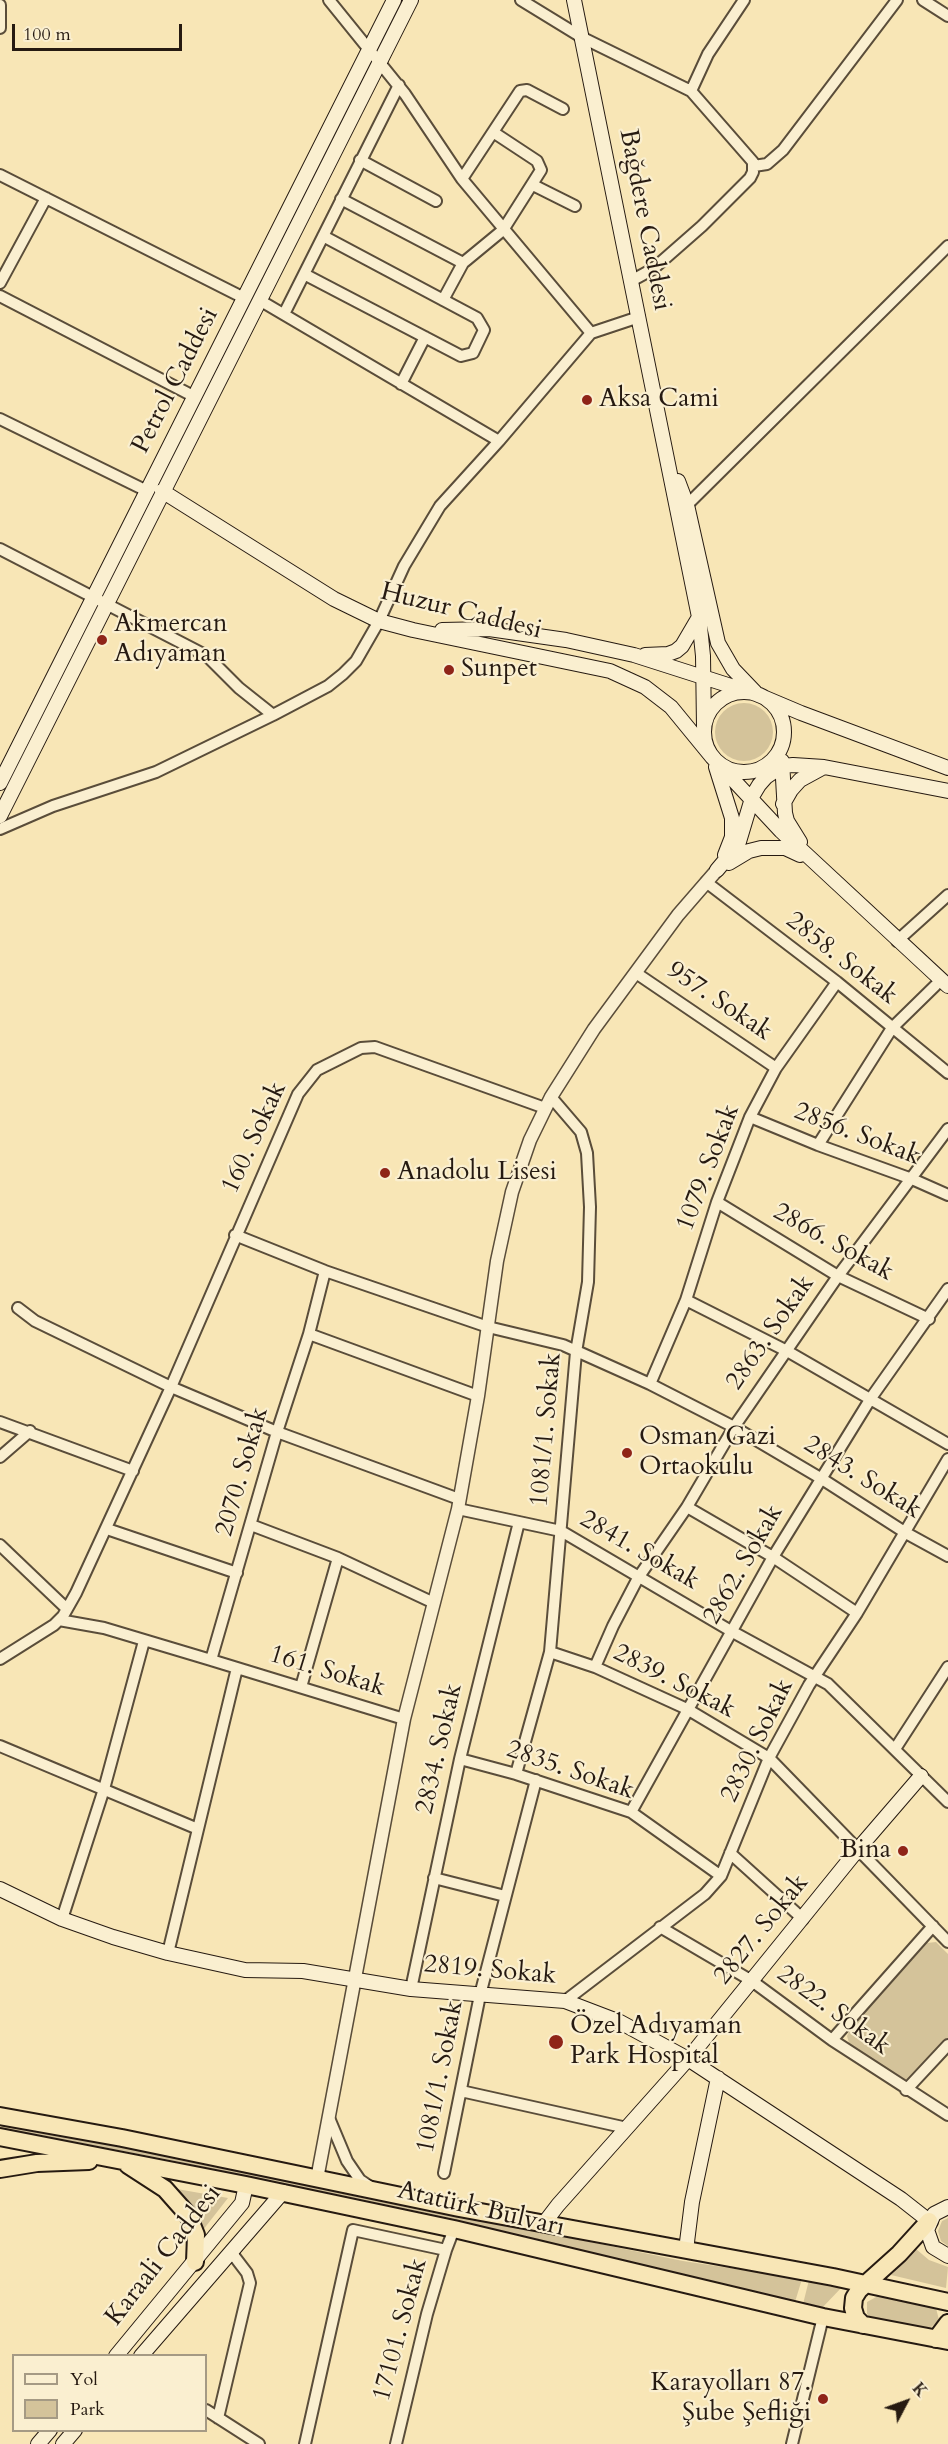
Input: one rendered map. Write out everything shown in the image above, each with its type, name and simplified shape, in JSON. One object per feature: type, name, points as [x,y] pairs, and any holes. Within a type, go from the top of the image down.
[{"type":"highway","name":"Atatürk Bulvarı","points":[[0,2116],[122,2138],[376,2192],[545,2222],[867,2284],[948,2302]]},
{"type":"highway","name":"Atatürk Bulvarı","points":[[0,2137],[283,2192],[454,2229],[824,2317],[942,2340]]},
{"type":"highway","points":[[0,2169],[45,2163],[118,2159],[165,2189],[186,2212],[195,2232],[195,2262]]},
{"type":"highway","points":[[863,2325],[856,2318],[853,2308],[854,2298],[932,2218]]},
{"type":"highway","points":[[942,2340],[948,2323]]},
{"type":"main road","name":"Petrol Caddesi","points":[[0,783],[100,600],[147,491],[394,0]]},
{"type":"main road","points":[[0,816],[100,600],[162,491],[261,301],[411,0]]},
{"type":"main road","name":"Bağdere Caddesi","points":[[574,0],[631,281],[667,450],[682,508],[718,643],[733,669],[756,694]]},
{"type":"main road","name":"Huzur Caddesi","points":[[162,491],[334,599],[379,621],[610,672],[631,679],[667,704],[712,757]]},
{"type":"main road","name":"Bağdere Caddesi","points":[[682,508],[699,617],[704,727]]},
{"type":"main road","points":[[634,655],[668,654],[676,651],[682,646],[699,617]]},
{"type":"main road","points":[[413,630],[489,629],[566,640],[634,655],[756,694],[948,768]]},
{"type":"main road","points":[[717,870],[730,844],[732,822],[730,807],[705,743],[704,727],[708,712],[726,696],[741,692],[756,694],[770,702],[780,714],[784,730],[783,804],[787,821],[813,862]]},
{"type":"main road","points":[[762,769],[774,759],[782,745]]},
{"type":"main road","points":[[712,757],[731,771],[746,773],[782,766],[824,767],[948,791]]},
{"type":"main road","points":[[712,757],[751,801],[813,862],[944,983]]},
{"type":"main road","points":[[717,870],[738,845],[751,801],[762,781],[782,766]]},
{"type":"main road","points":[[783,804],[800,780],[824,767]]},
{"type":"main road","points":[[717,870],[749,851],[761,848],[785,848],[813,862]]},
{"type":"main road","name":"2827. Sokak","points":[[545,2222],[688,2059],[859,1848],[921,1776]]},
{"type":"main road","name":"2819. Sokak","points":[[0,1889],[62,1919],[168,1953],[245,1970],[303,1971],[411,1989],[565,2001],[620,2022],[688,2059],[932,2218]]},
{"type":"main road","points":[[686,2250],[692,2202],[718,2078]]},
{"type":"main road","name":"Karaali Caddesi","points":[[117,2354],[242,2203],[246,2185]]},
{"type":"main road","name":"Karaali Caddesi","points":[[142,2354],[283,2192]]},
{"type":"main road","points":[[948,2199],[932,2218],[929,2239],[933,2247],[948,2256]]},
{"type":"main road","points":[[932,2218],[948,2207]]},
{"type":"main road","points":[[38,2444],[48,2432]]},
{"type":"main road","points":[[63,2444],[73,2432]]},
{"type":"street","points":[[329,0],[399,86],[462,178],[591,333]]},
{"type":"street","points":[[521,0],[583,38],[692,91],[752,159],[754,166],[750,178],[702,226],[653,269],[631,281]]},
{"type":"street","points":[[692,91],[708,54],[744,0]]},
{"type":"street","points":[[754,166],[767,164],[783,150],[897,0]]},
{"type":"street","points":[[923,0],[948,16]]},
{"type":"street","points":[[0,5],[0,28]]},
{"type":"street","points":[[284,314],[399,86]]},
{"type":"street","points":[[462,178],[522,90],[527,90],[563,109]]},
{"type":"street","points":[[443,300],[464,263],[503,230],[541,170],[539,163],[493,132]]},
{"type":"street","points":[[360,160],[435,201]]},
{"type":"street","points":[[0,175],[244,298]]},
{"type":"street","points":[[533,185],[574,206]]},
{"type":"street","points":[[0,284],[46,198]]},
{"type":"street","points":[[341,199],[464,263]]},
{"type":"street","points":[[304,274],[464,356],[473,353],[484,330],[477,318],[322,237]]},
{"type":"street","points":[[682,508],[948,246]]},
{"type":"street","points":[[0,296],[195,397]]},
{"type":"street","points":[[261,301],[499,441]]},
{"type":"street","points":[[0,829],[53,806],[156,772],[273,715],[328,686],[343,674],[356,661],[379,621],[426,525],[440,506],[591,333],[639,317]]},
{"type":"street","points":[[401,384],[425,337]]},
{"type":"street","points":[[0,419],[147,491]]},
{"type":"street","points":[[0,549],[207,656],[239,688],[273,715]]},
{"type":"street","points":[[317,2179],[404,1719],[459,1504],[478,1396],[497,1261],[512,1192],[530,1140],[548,1102],[594,1029],[678,915],[717,870]]},
{"type":"street","name":"2858. Sokak","points":[[706,882],[837,982],[948,1072]]},
{"type":"street","points":[[897,941],[948,895]]},
{"type":"street","name":"957. Sokak","points":[[636,973],[776,1068]]},
{"type":"street","name":"1079. Sokak","points":[[650,1384],[686,1300],[717,1202],[750,1117],[776,1068],[837,982]]},
{"type":"street","points":[[818,1146],[892,1028],[944,983]]},
{"type":"street","name":"160. Sokak","points":[[0,1659],[43,1634],[59,1620],[67,1609],[107,1529],[171,1387],[235,1235],[302,1087],[317,1070],[361,1048],[375,1047],[548,1102]]},
{"type":"street","name":"1081/1. Sokak","points":[[516,1774],[550,1652],[576,1352],[588,1282],[590,1207],[587,1153],[581,1132],[548,1102]]},
{"type":"street","name":"2856. Sokak","points":[[750,1117],[818,1146],[912,1179],[948,1195]]},
{"type":"street","name":"2863. Sokak","points":[[595,1667],[638,1578],[687,1507],[734,1427],[838,1276],[948,1129]]},
{"type":"street","name":"2866. Sokak","points":[[717,1202],[838,1276],[929,1319]]},
{"type":"street","name":"2843. Sokak","points":[[235,1235],[325,1271],[488,1327],[563,1345],[650,1384],[734,1427],[822,1479],[906,1533],[948,1556]]},
{"type":"street","name":"2070. Sokak","points":[[211,1660],[277,1432],[309,1334],[325,1271]]},
{"type":"street","name":"2862. Sokak","points":[[631,1812],[773,1557],[871,1398],[948,1289]]},
{"type":"street","points":[[686,1300],[787,1351],[948,1444]]},
{"type":"street","name":"2841. Sokak","points":[[18,1308],[35,1321],[171,1387],[277,1432],[459,1504],[561,1531],[638,1578],[828,1684],[948,1802]]},
{"type":"street","points":[[309,1334],[478,1396]]},
{"type":"street","points":[[0,1422],[30,1431],[133,1471]]},
{"type":"street","points":[[0,1457],[30,1431]]},
{"type":"street","name":"2830. Sokak","points":[[565,2001],[705,1894],[721,1876],[769,1758],[815,1677],[906,1533],[948,1459]]},
{"type":"street","points":[[687,1507],[773,1557],[857,1613]]},
{"type":"street","name":"2834. Sokak","points":[[411,1989],[460,1759],[519,1521]]},
{"type":"street","points":[[251,1525],[338,1558],[434,1603]]},
{"type":"street","points":[[107,1529],[237,1573]]},
{"type":"street","points":[[0,1545],[67,1609]]},
{"type":"street","points":[[301,1687],[338,1558]]},
{"type":"street","points":[[59,1620],[104,1628],[237,1668],[168,1953]]},
{"type":"street","points":[[62,1919],[104,1789],[144,1641]]},
{"type":"street","name":"2839. Sokak","points":[[550,1652],[595,1667],[687,1709],[769,1758],[948,1942]]},
{"type":"street","points":[[895,1749],[948,1667]]},
{"type":"street","name":"161. Sokak","points":[[237,1668],[404,1719]]},
{"type":"street","points":[[0,1746],[198,1828]]},
{"type":"street","name":"2835. Sokak","points":[[460,1759],[536,1780],[631,1812],[721,1876]]},
{"type":"street","name":"1081/1. Sokak","points":[[444,2173],[480,1995],[536,1780]]},
{"type":"street","points":[[730,1852],[803,1919]]},
{"type":"street","points":[[434,1878],[505,1896]]},
{"type":"street","points":[[832,2040],[933,1926]]},
{"type":"street","name":"2822. Sokak","points":[[660,1927],[752,1981],[832,2040],[906,2090],[948,2115]]},
{"type":"street","points":[[906,2090],[948,2045]]},
{"type":"street","points":[[461,2091],[627,2128]]},
{"type":"street","points":[[329,2118],[347,2161],[360,2180],[376,2192]]},
{"type":"street","name":"17101. Sokak","points":[[396,2444],[424,2326],[454,2229]]},
{"type":"street","points":[[305,2444],[353,2230],[446,2250]]},
{"type":"street","points":[[218,2418],[250,2283],[247,2273],[231,2252]]},
{"type":"street","points":[[792,2444],[824,2317]]},
{"type":"street","points":[[207,2411],[253,2442]]},
{"type":"green space","points":[[738,703],[750,703],[760,707],[769,716],[773,738],[765,753],[750,761],[738,761],[728,757],[719,748],[715,738],[715,726],[719,716],[728,707]]},
{"type":"green space","points":[[936,1942],[948,1954],[948,2039],[906,2085],[849,2043],[847,2036],[851,2028],[927,1943]]},
{"type":"green space","points":[[2,2125],[166,2155],[683,2261],[802,2279],[795,2302],[455,2221],[165,2159],[1,2128]]},
{"type":"green space","points":[[177,2189],[228,2198],[203,2230],[195,2211]]},
{"type":"green space","points":[[948,2218],[948,2246],[941,2241],[938,2231],[942,2221]]},
{"type":"green space","points":[[916,2249],[929,2260],[948,2267],[946,2288],[891,2275]]},
{"type":"green space","points":[[809,2280],[842,2287],[822,2308],[803,2304]]},
{"type":"green space","points":[[878,2296],[936,2308],[939,2320],[930,2328],[871,2318],[867,2314],[867,2302]]},
{"type":"place","name":"Aksa Cami","points":[[587,400]]},
{"type":"place","name":"Akmercan Adıyaman","points":[[102,640]]},
{"type":"place","name":"Sunpet","points":[[449,670]]},
{"type":"place","name":"Anadolu Lisesi","points":[[385,1173]]},
{"type":"place","name":"Osman Gazi Ortaokulu","points":[[627,1453]]},
{"type":"place","name":"Bina","points":[[903,1851]]},
{"type":"place","name":"Özel Adıyaman Park Hospital","points":[[556,2042]]},
{"type":"place","name":"Karayolları 87. Şube Şefliği","points":[[823,2399]]}]
